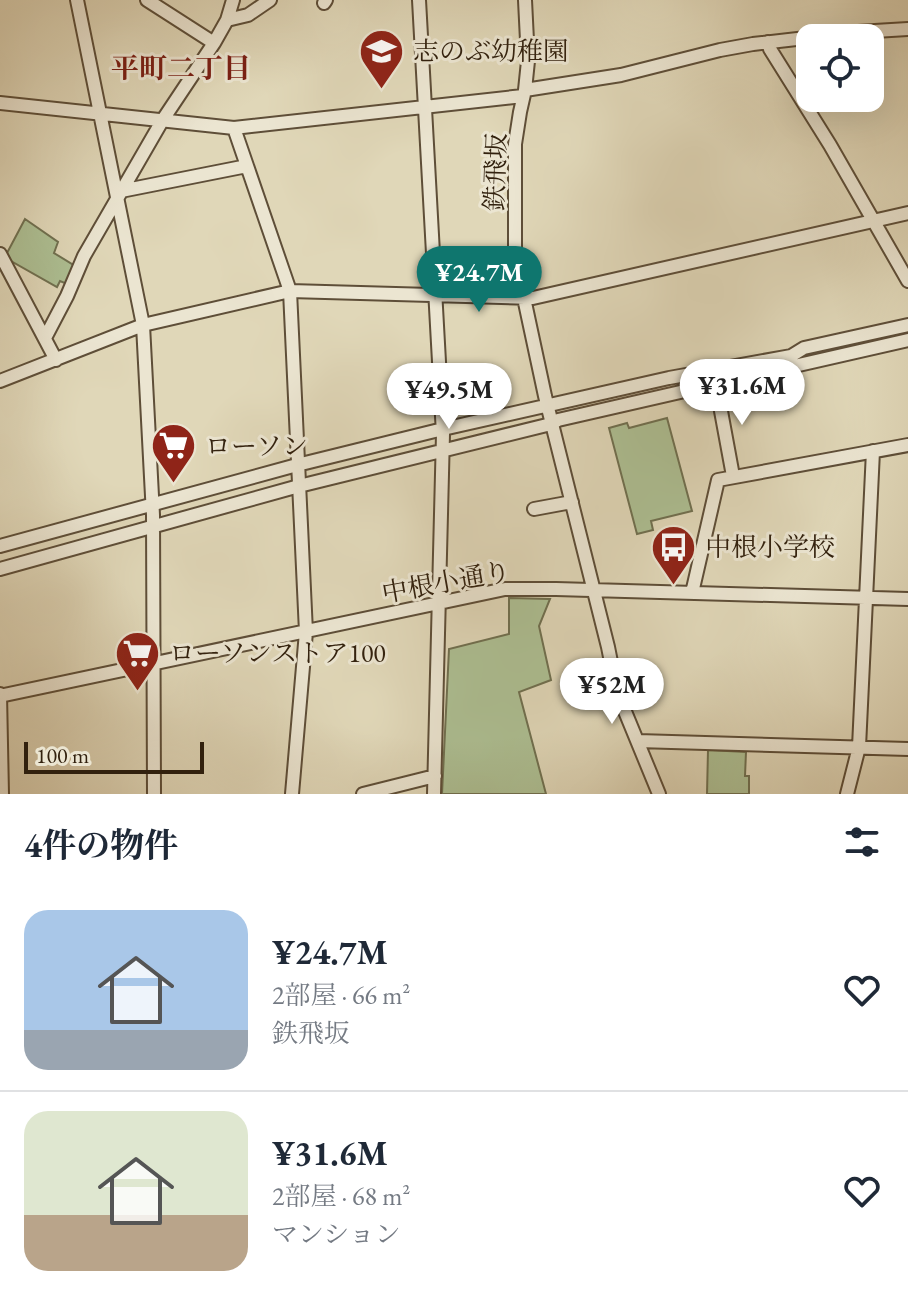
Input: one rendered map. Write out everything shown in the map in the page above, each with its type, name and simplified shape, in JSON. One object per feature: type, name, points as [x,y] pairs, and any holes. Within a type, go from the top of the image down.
[{"type":"street","points":[[77,0],[120,194],[143,325],[153,515],[154,794]]},
{"type":"street","points":[[147,0],[214,43]]},
{"type":"street","points":[[45,338],[84,256],[162,121],[214,43],[227,20],[233,0]]},
{"type":"street","points":[[227,20],[248,15],[270,0]]},
{"type":"street","points":[[419,0],[443,440],[434,794]]},
{"type":"street","name":"鉄飛坂","points":[[525,0],[528,61],[515,144],[515,256],[549,414],[617,692],[659,794]]},
{"type":"street","points":[[0,88],[2,103],[234,128],[524,93],[768,42],[908,29]]},
{"type":"street","points":[[768,42],[908,281]]},
{"type":"street","points":[[234,128],[290,291],[306,632],[292,794]]},
{"type":"street","points":[[120,194],[247,166]]},
{"type":"street","points":[[0,381],[143,325],[290,291],[533,298],[908,213]]},
{"type":"street","points":[[0,254],[56,360]]},
{"type":"street","points":[[0,569],[298,467],[443,440],[549,414],[669,378],[791,356],[804,348],[908,325]]},
{"type":"street","points":[[0,546],[299,484],[443,440],[549,414],[558,420],[908,340]]},
{"type":"street","points":[[716,384],[733,476]]},
{"type":"street","points":[[692,593],[718,480],[908,445]]},
{"type":"street","points":[[847,794],[859,747],[873,451]]},
{"type":"street","points":[[534,509],[572,502]]},
{"type":"street","name":"中根小通り","points":[[0,695],[505,589],[908,599]]},
{"type":"street","points":[[0,695],[2,794]]},
{"type":"street","points":[[638,741],[908,749]]},
{"type":"street","points":[[363,794],[435,776]]},
{"type":"green space","points":[[25,219],[58,242],[54,253],[75,266],[67,284],[60,281],[57,287],[11,261],[7,253]]},
{"type":"green space","points":[[667,418],[692,511],[651,521],[653,530],[637,534],[609,428],[627,423],[629,428]]},
{"type":"green space","points":[[509,598],[550,599],[539,626],[551,680],[519,692],[546,794],[442,794],[449,649],[509,634]]},
{"type":"green space","points":[[708,750],[746,752],[745,776],[749,776],[749,794],[707,794]]},
{"type":"place","name":"志のぶ幼稚園","points":[[382,90]]},
{"type":"place","name":"ローソン","points":[[174,485]]},
{"type":"place","name":"中根小学校","points":[[674,586]]},
{"type":"place","name":"ローソンストア100","points":[[138,692]]},
{"type":"district","name":"平町二丁目","points":[[181,68]]}]
